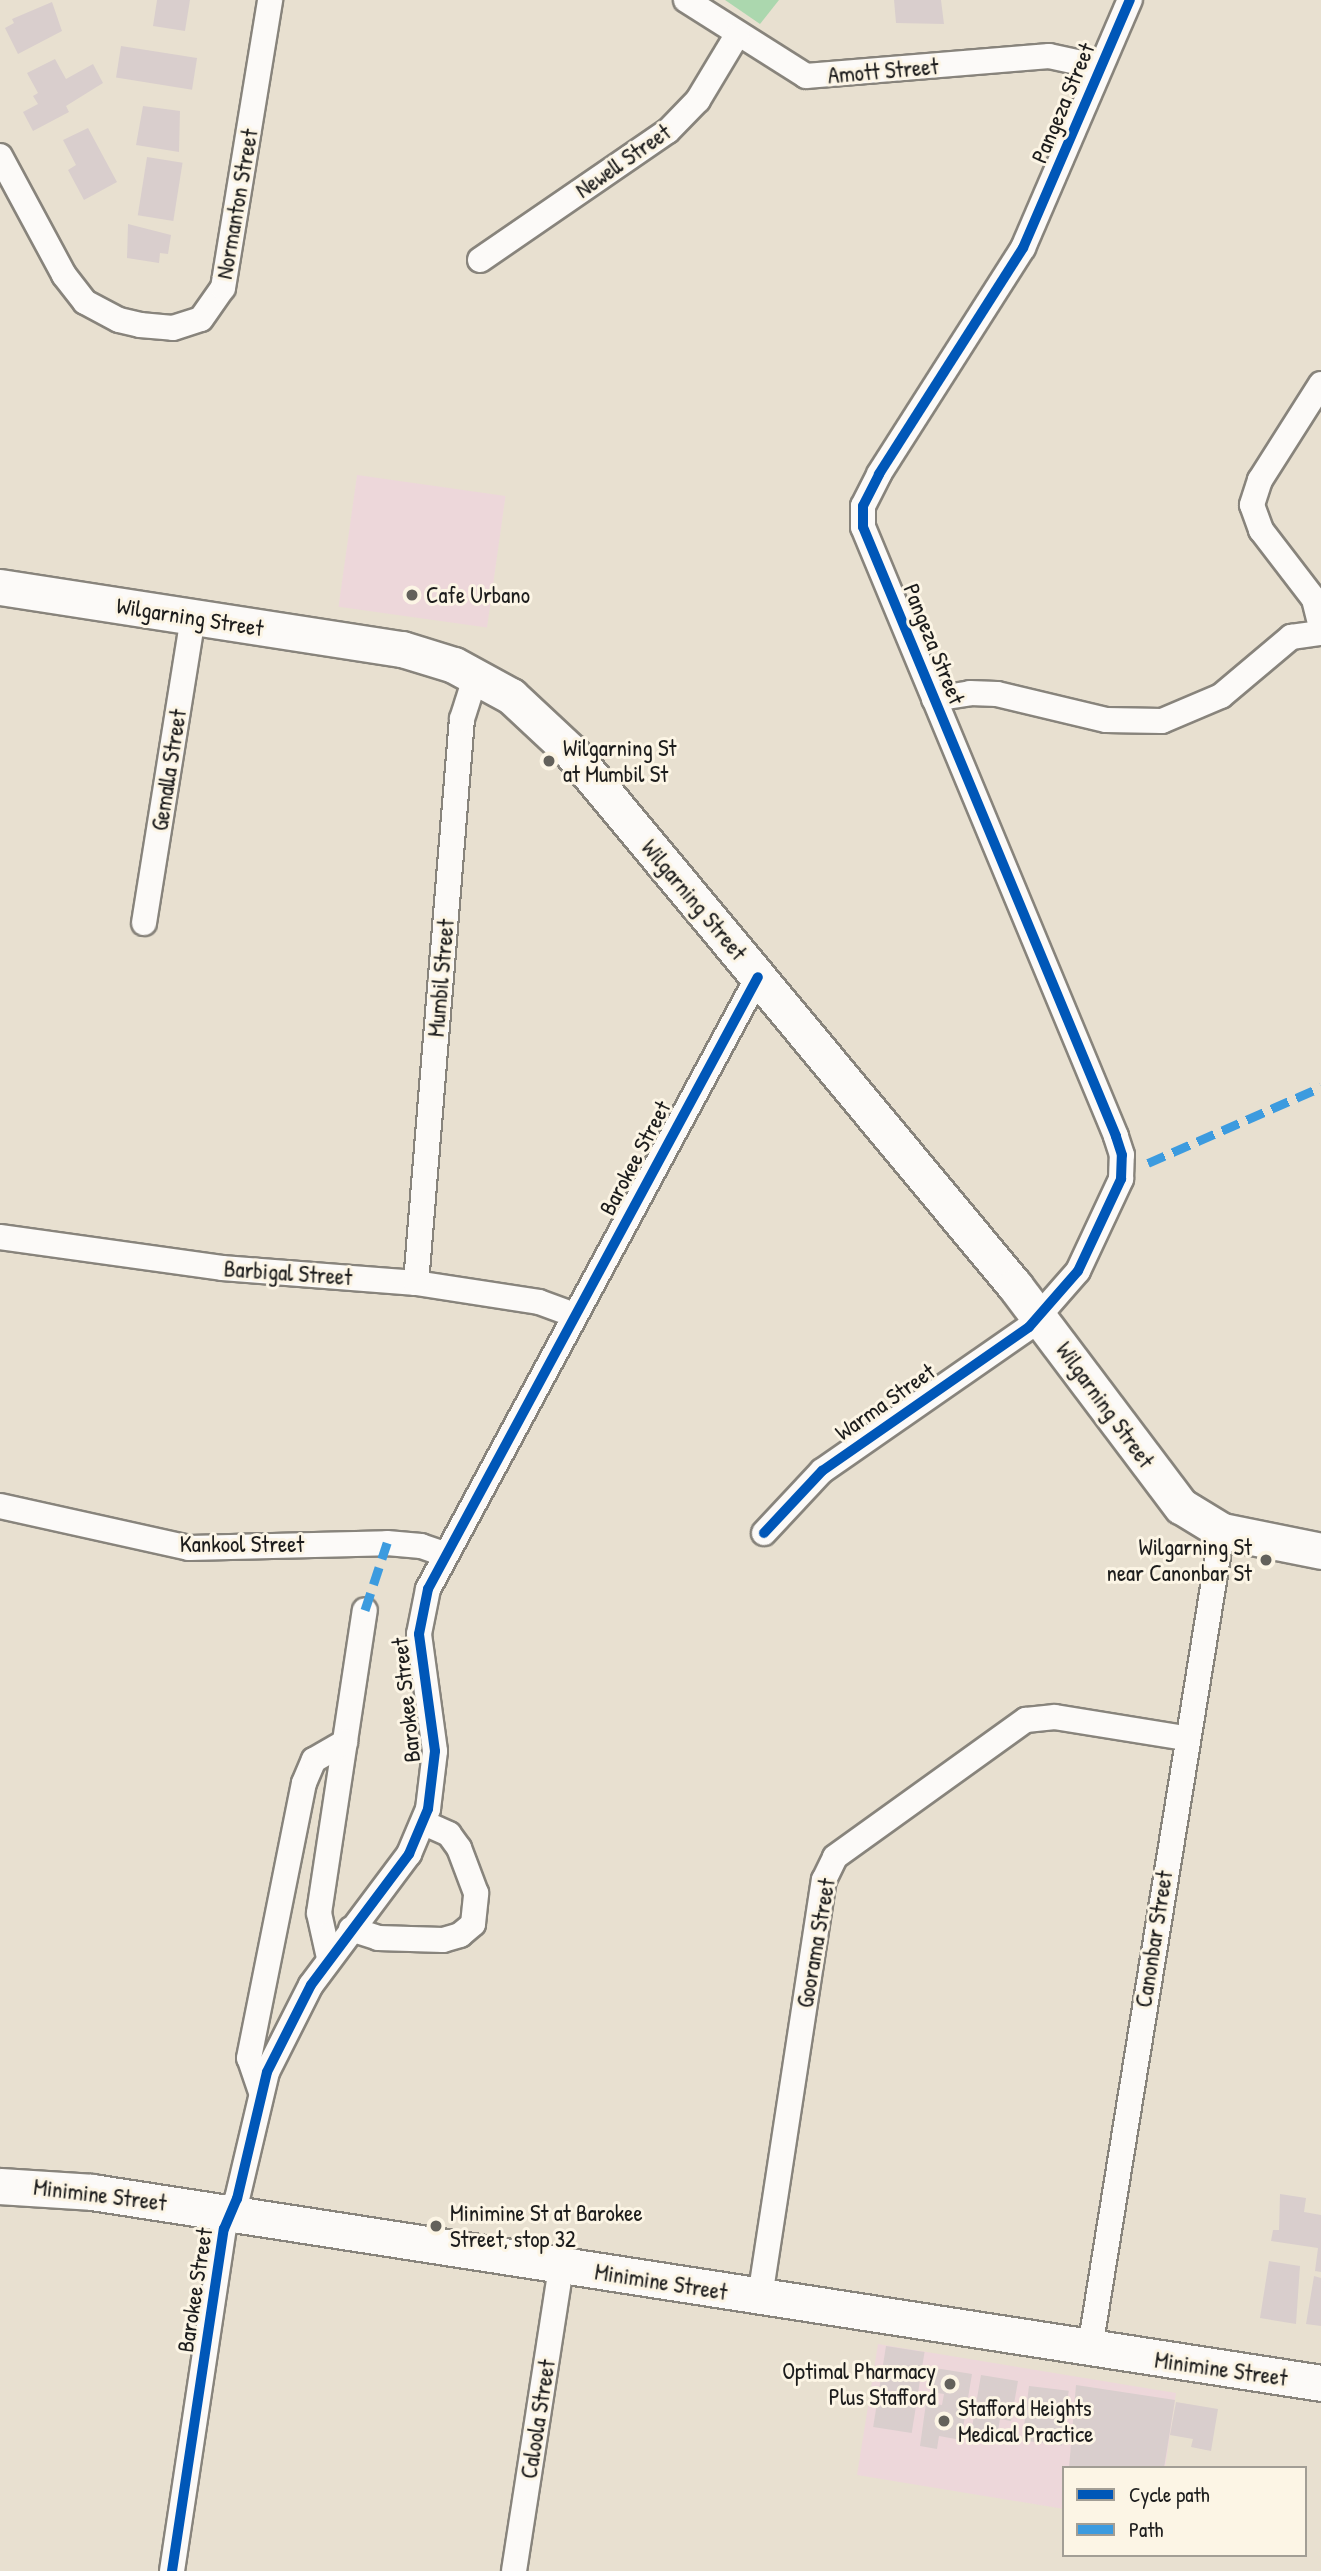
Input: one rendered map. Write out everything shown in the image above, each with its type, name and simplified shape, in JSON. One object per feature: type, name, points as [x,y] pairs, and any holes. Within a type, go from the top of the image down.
[{"type":"street","name":"Normanton Street","points":[[3,168],[64,275],[91,306],[118,320],[160,328],[201,319],[223,288],[270,0]]},
{"type":"street","name":"Amott Street","points":[[685,0],[795,72],[817,77],[1049,56],[1100,67]]},
{"type":"street","name":"Pangeza Street","points":[[1039,1315],[1078,1271],[1117,1189],[1122,1155],[863,527],[863,506],[879,474],[1023,248],[1130,0]]},
{"type":"street","name":"Newell Street","points":[[480,260],[667,131],[698,100],[737,35]]},
{"type":"street","points":[[934,699],[970,693],[997,694],[1106,720],[1163,721],[1221,696],[1291,638],[1321,630],[1314,599],[1261,530],[1252,505],[1260,480],[1321,384]]},
{"type":"street","name":"Wilgarning Street","points":[[0,587],[402,649],[476,675],[511,696],[551,730],[1039,1315],[1170,1494],[1193,1516],[1222,1531],[1321,1551]]},
{"type":"street","name":"Gemalla Street","points":[[145,923],[193,617]]},
{"type":"street","name":"Mumbil Street","points":[[416,1283],[461,719],[476,675]]},
{"type":"street","name":"Barokee Street","points":[[172,2571],[224,2229],[231,2214],[261,2092],[288,2026],[329,1958],[409,1854],[424,1823],[435,1751],[419,1634],[429,1589],[444,1554],[758,976]]},
{"type":"street","name":"Barbigal Street","points":[[0,1237],[222,1268],[416,1283],[539,1302],[574,1315]]},
{"type":"street","name":"Warma Street","points":[[764,1533],[822,1471],[1029,1327],[1039,1315]]},
{"type":"street","name":"Kankool Street","points":[[0,1506],[189,1548],[387,1543],[421,1546],[444,1554]]},
{"type":"street","name":"Canonbar Street","points":[[1090,2348],[1185,1738],[1222,1531]]},
{"type":"street","name":"Barokee Street","points":[[329,1958],[319,1913],[365,1610]]},
{"type":"street","name":"Goorama Street","points":[[760,2297],[824,1880],[835,1857],[1026,1720],[1055,1717],[1185,1738]]},
{"type":"street","points":[[261,2092],[249,2057],[306,1774],[314,1760],[345,1742]]},
{"type":"street","points":[[351,1928],[374,1938],[443,1940],[460,1935],[473,1924],[477,1893],[459,1848],[449,1834],[424,1823]]},
{"type":"street","name":"Minimine Street","points":[[0,2186],[63,2188],[1321,2383]]},
{"type":"street","name":"Caloola Street","points":[[514,2571],[561,2267]]},
{"type":"shaded area","points":[[357,475],[506,496],[487,628],[338,607]]},
{"type":"shaded area","points":[[878,2344],[1176,2393],[1165,2466],[1062,2466],[1062,2509],[857,2475]]},
{"type":"green space","points":[[725,0],[779,0],[760,24]]},
{"type":"building","points":[[157,0],[190,0],[185,31],[153,26]]},
{"type":"building","points":[[894,0],[941,0],[944,24],[896,23]]},
{"type":"building","points":[[52,2],[62,31],[18,54],[5,28],[14,23],[12,19]]},
{"type":"building","points":[[121,46],[197,58],[192,90],[116,78]]},
{"type":"building","points":[[55,59],[66,79],[93,64],[103,83],[66,106],[69,112],[33,131],[23,112],[38,104],[33,96],[38,93],[27,73]]},
{"type":"building","points":[[143,106],[180,111],[179,152],[136,145]]},
{"type":"building","points":[[88,128],[117,182],[84,200],[68,170],[76,165],[63,140]]},
{"type":"building","points":[[147,157],[183,163],[173,221],[138,215]]},
{"type":"building","points":[[128,224],[171,235],[168,254],[160,253],[159,263],[127,258]]},
{"type":"building","points":[[1280,2194],[1306,2198],[1304,2212],[1321,2215],[1321,2272],[1315,2271],[1318,2248],[1271,2241],[1273,2230],[1279,2230]]},
{"type":"building","points":[[1269,2261],[1300,2266],[1296,2324],[1260,2318]]},
{"type":"building","points":[[1314,2276],[1321,2278],[1321,2326],[1306,2324]]},
{"type":"building","points":[[886,2346],[925,2352],[912,2433],[873,2427]]},
{"type":"building","name":"Stafford Heights Medical Practice","points":[[935,2368],[972,2374],[961,2440],[939,2436],[937,2449],[920,2446],[926,2403],[942,2405],[944,2394],[931,2392]]},
{"type":"building","points":[[981,2375],[1018,2381],[1011,2421],[1000,2419],[996,2444],[970,2439]]},
{"type":"building","points":[[1076,2385],[1175,2400],[1164,2466],[1069,2466]]},
{"type":"building","points":[[1029,2386],[1069,2391],[1062,2445],[1022,2441]]},
{"type":"building","points":[[1176,2402],[1218,2409],[1211,2451],[1191,2447],[1193,2439],[1170,2435]]},
{"type":"marked path","points":[[1148,1163],[1321,1087]]},
{"type":"marked path","points":[[365,1610],[387,1543]]},
{"type":"cycle path","points":[[764,1533],[822,1471],[1029,1327],[1078,1271],[1121,1179],[1122,1155],[1116,1136],[863,527],[863,506],[879,474],[1023,248],[1130,0]]},
{"type":"cycle path","points":[[172,2571],[224,2229],[237,2199],[267,2072],[311,1985],[409,1854],[428,1809],[435,1751],[419,1634],[428,1589],[758,977]]},
{"type":"place","name":"Cafe Urbano","points":[[412,595]]},
{"type":"place","name":"Wilgarning St at Mumbil St","points":[[549,761]]},
{"type":"place","name":"Wilgarning St near Canonbar St","points":[[1266,1560]]},
{"type":"place","name":"Minimine St at Barokee Street, stop 32","points":[[436,2226]]},
{"type":"place","name":"Optimal Pharmacy Plus Stafford","points":[[950,2384]]},
{"type":"place","name":"Stafford Heights Medical Practice","points":[[944,2421]]}]
